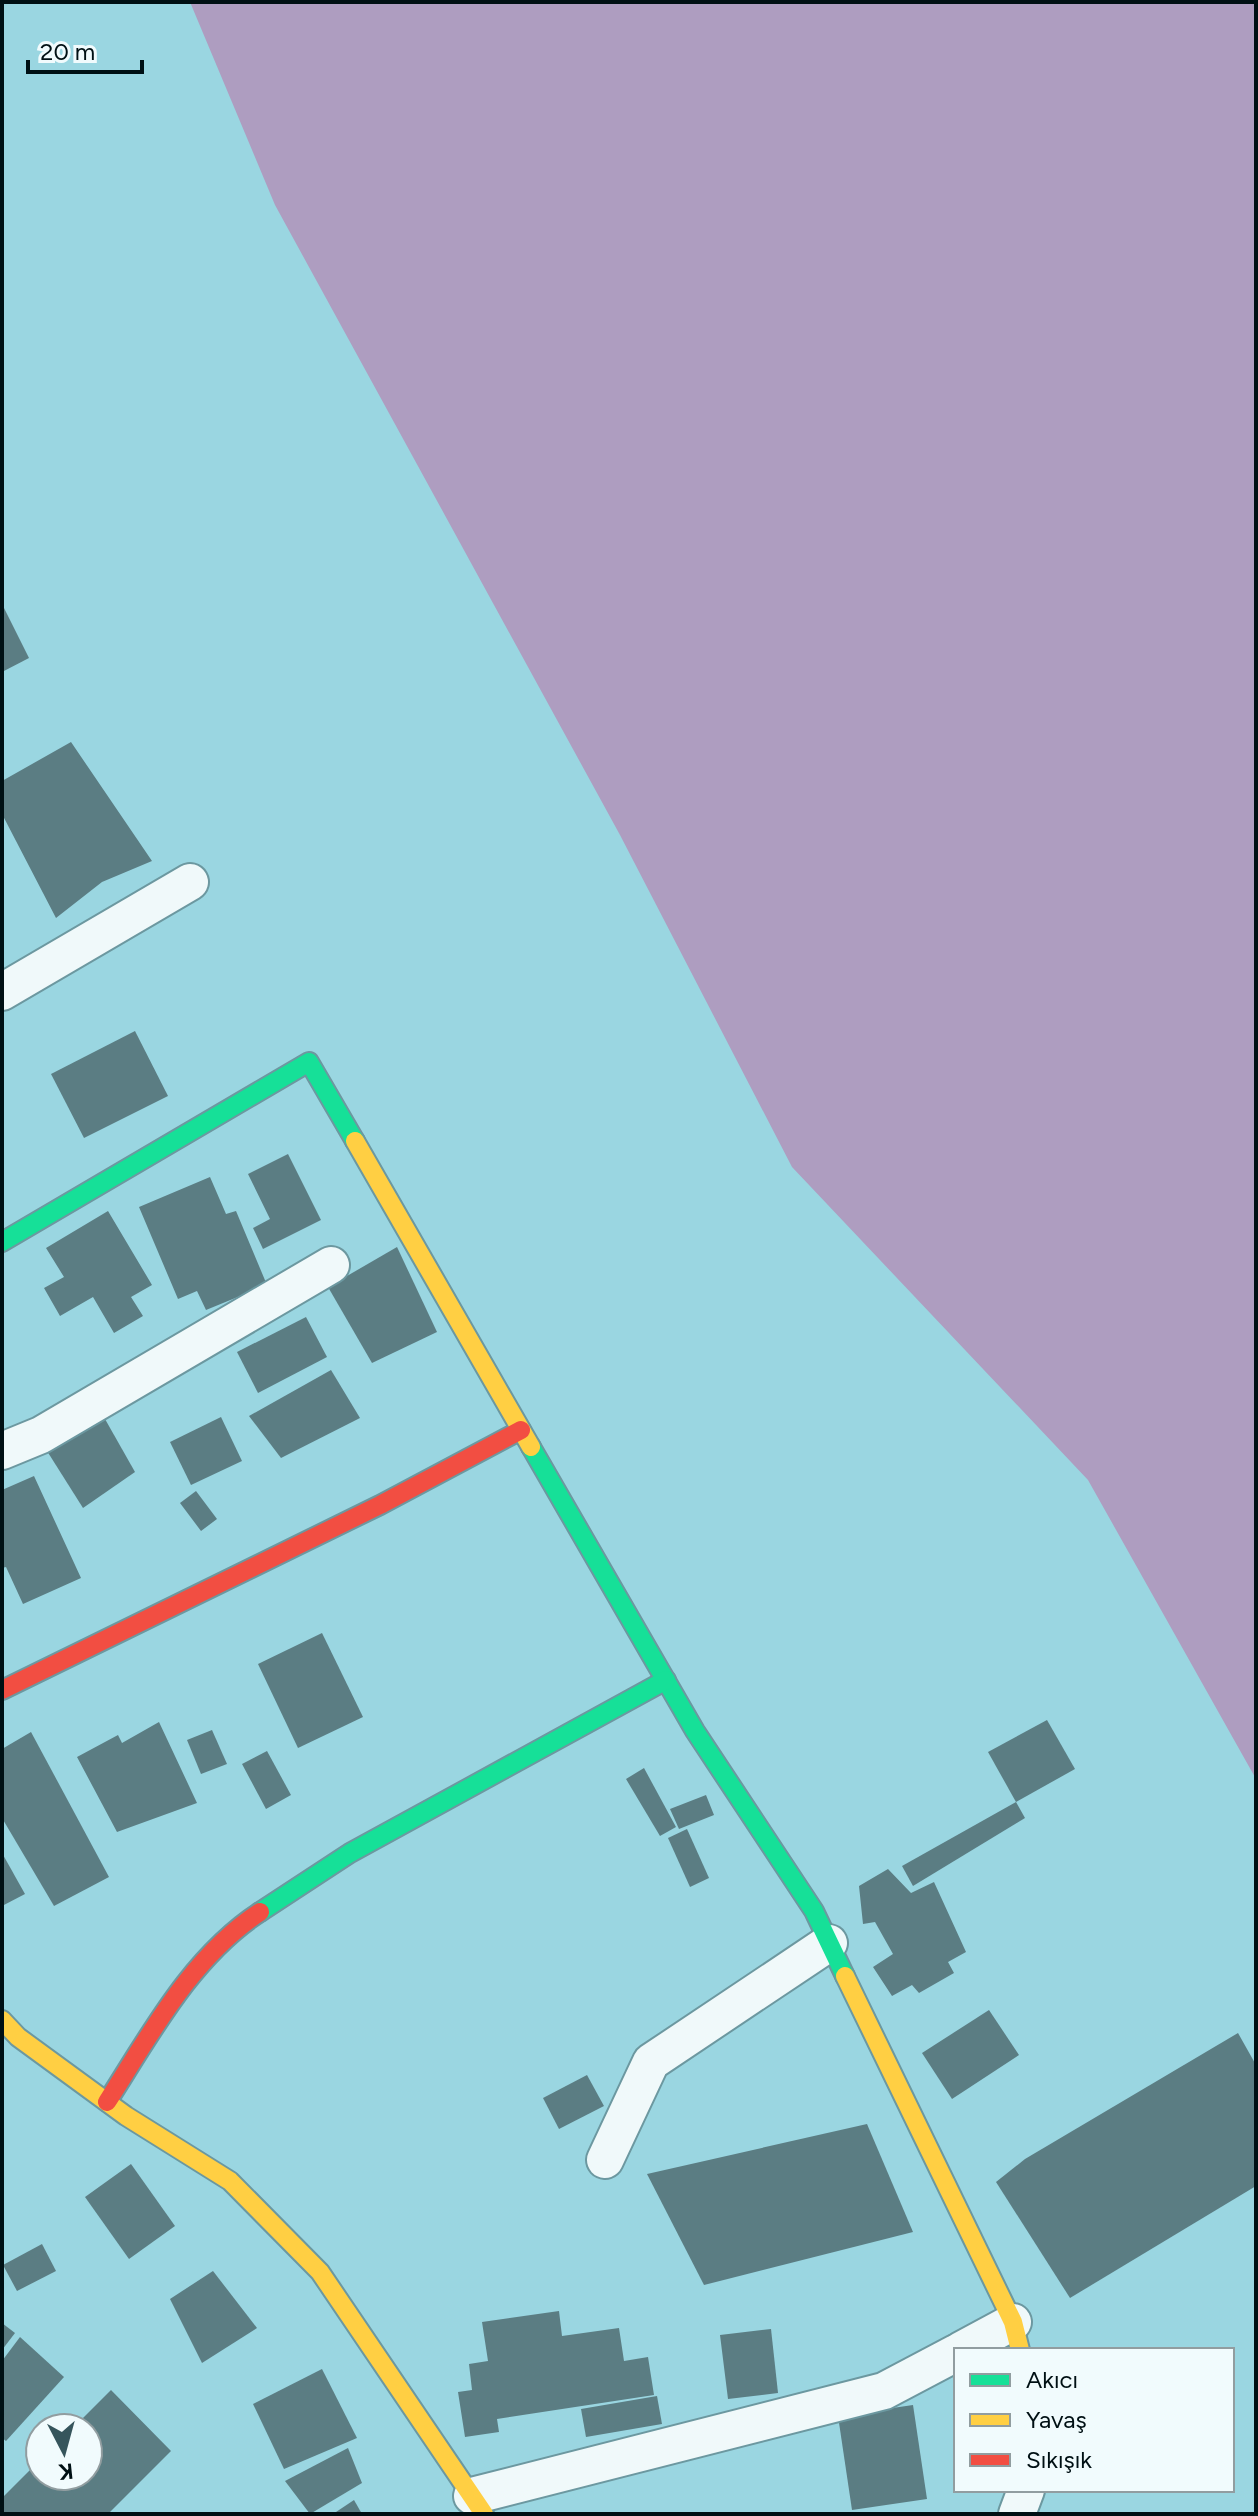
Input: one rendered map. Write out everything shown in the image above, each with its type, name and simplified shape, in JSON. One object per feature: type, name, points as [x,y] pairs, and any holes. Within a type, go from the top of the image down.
[{"type":"street","points":[[2,992],[190,882]]},
{"type":"street","points":[[2,1242],[309,1062],[695,1731],[814,1911],[1017,2336],[971,2348]]},
{"type":"street","points":[[2,1451],[41,1435],[331,1265]]},
{"type":"street","points":[[2,1690],[380,1505],[521,1430]]},
{"type":"street","points":[[107,2102],[182,1986],[246,1921],[350,1853],[666,1680]]},
{"type":"street","points":[[605,2160],[651,2062],[829,1943]]},
{"type":"street","points":[[2,2020],[18,2037],[107,2102],[230,2181],[320,2272],[478,2505],[884,2391],[954,2354]]},
{"type":"street","points":[[1017,2514],[1025,2492]]},
{"type":"shaded area","points":[[190,2],[1256,2],[1256,1779],[1088,1480],[792,1167],[620,835],[275,205]]},
{"type":"building","points":[[2,604],[29,658],[2,672]]},
{"type":"building","points":[[71,742],[152,861],[102,882],[56,918],[2,814],[2,781]]},
{"type":"building","points":[[135,1031],[168,1096],[84,1138],[51,1074]]},
{"type":"building","points":[[288,1154],[321,1220],[263,1249],[253,1228],[270,1219],[248,1174]]},
{"type":"building","points":[[210,1177],[226,1214],[236,1211],[267,1285],[206,1310],[197,1291],[178,1299],[139,1207]]},
{"type":"building","points":[[108,1211],[152,1285],[131,1297],[143,1316],[114,1333],[93,1297],[60,1316],[44,1288],[64,1277],[46,1248]]},
{"type":"building","points":[[397,1247],[437,1332],[372,1363],[328,1287]]},
{"type":"building","points":[[306,1317],[327,1357],[258,1393],[237,1352]]},
{"type":"building","points":[[331,1370],[360,1418],[281,1458],[249,1416]]},
{"type":"building","points":[[101,1412],[135,1472],[83,1508],[47,1451]]},
{"type":"building","points":[[221,1417],[242,1461],[191,1485],[170,1442]]},
{"type":"building","points":[[34,1476],[81,1578],[23,1604],[6,1567],[2,1568],[2,1490]]},
{"type":"building","points":[[196,1491],[217,1519],[201,1531],[180,1503]]},
{"type":"building","points":[[322,1633],[363,1717],[298,1748],[258,1664]]},
{"type":"building","points":[[1047,1720],[1075,1769],[1016,1802],[988,1752]]},
{"type":"building","points":[[159,1722],[197,1803],[117,1832],[77,1757],[118,1735],[122,1743]]},
{"type":"building","points":[[212,1730],[227,1764],[201,1774],[187,1740]]},
{"type":"building","points":[[31,1732],[109,1877],[54,1906],[2,1818],[2,1749]]},
{"type":"building","points":[[267,1751],[291,1795],[266,1809],[242,1764]]},
{"type":"building","points":[[644,1768],[676,1827],[660,1836],[626,1779]]},
{"type":"building","points":[[706,1795],[714,1815],[679,1829],[670,1809]]},
{"type":"building","points":[[1016,1802],[1025,1818],[913,1886],[902,1866]]},
{"type":"building","points":[[687,1829],[709,1878],[690,1887],[668,1838]]},
{"type":"building","points":[[2,1853],[25,1894],[2,1906]]},
{"type":"building","points":[[888,1869],[911,1893],[934,1882],[966,1952],[948,1962],[954,1973],[919,1993],[912,1985],[892,1996],[873,1967],[893,1954],[875,1922],[863,1924],[859,1886]]},
{"type":"building","points":[[989,2010],[1019,2055],[952,2099],[922,2053]]},
{"type":"building","points":[[1238,2033],[1256,2065],[1256,2186],[1070,2298],[996,2182],[1025,2159]]},
{"type":"building","points":[[587,2075],[604,2106],[559,2129],[543,2098]]},
{"type":"building","points":[[867,2124],[913,2232],[704,2285],[647,2174]]},
{"type":"building","points":[[131,2164],[175,2226],[129,2259],[85,2197]]},
{"type":"building","points":[[42,2244],[56,2271],[17,2291],[3,2265]]},
{"type":"building","points":[[213,2271],[257,2328],[202,2363],[170,2299]]},
{"type":"building","points":[[559,2311],[562,2336],[619,2328],[624,2361],[648,2357],[654,2395],[497,2419],[499,2432],[465,2437],[458,2392],[472,2390],[469,2364],[488,2361],[482,2322]]},
{"type":"building","points":[[2,2323],[15,2333],[2,2350]]},
{"type":"building","points":[[771,2329],[778,2393],[728,2399],[720,2335]]},
{"type":"building","points":[[20,2337],[64,2377],[32,2412],[24,2412],[24,2421],[6,2441],[2,2438],[2,2361]]},
{"type":"building","points":[[322,2369],[357,2438],[284,2469],[253,2404]]},
{"type":"building","points":[[111,2390],[171,2451],[108,2514],[2,2514],[2,2498],[24,2476],[24,2492],[104,2492],[104,2412],[89,2412]]},
{"type":"building","points":[[657,2396],[662,2424],[586,2437],[581,2409]]},
{"type":"building","points":[[913,2405],[927,2499],[852,2510],[838,2416]]},
{"type":"building","points":[[348,2448],[362,2483],[310,2514],[285,2481]]},
{"type":"building","points":[[354,2500],[362,2514],[333,2514]]},
{"type":"traffic: fast","points":[[2,1242],[309,1062],[355,1141]]},
{"type":"traffic: fast","points":[[531,1447],[695,1731],[814,1911],[845,1976]]},
{"type":"traffic: fast","points":[[260,1912],[350,1853],[666,1680]]},
{"type":"traffic: slow","points":[[355,1141],[531,1447]]},
{"type":"traffic: slow","points":[[845,1976],[1013,2322],[1020,2348]]},
{"type":"traffic: slow","points":[[2,2020],[18,2037],[126,2116],[230,2181],[320,2272],[484,2514]]},
{"type":"traffic: jam","points":[[2,1690],[380,1505],[521,1430]]},
{"type":"traffic: jam","points":[[107,2102],[156,2024],[193,1974],[235,1930],[260,1912]]}]
